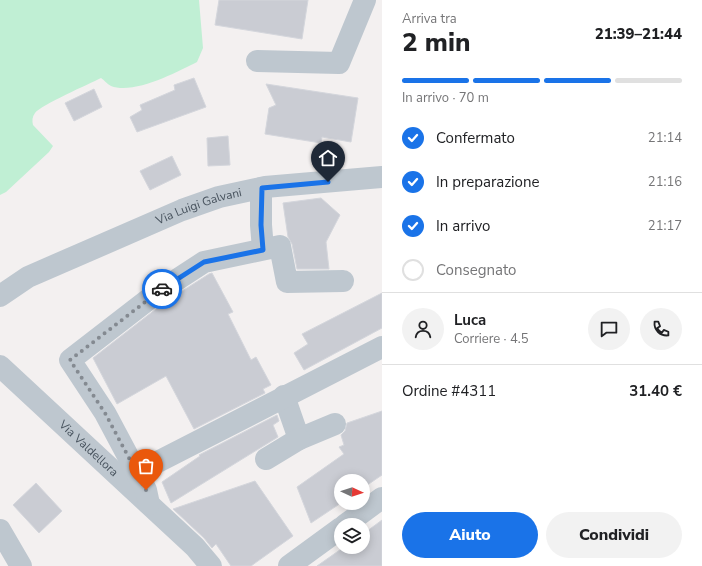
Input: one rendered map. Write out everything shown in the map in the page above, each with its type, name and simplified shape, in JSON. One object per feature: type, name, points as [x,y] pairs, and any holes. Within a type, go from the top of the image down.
[{"type":"street","points":[[257,61],[339,63],[365,0]]},
{"type":"street","name":"Via Luigi Galvani","points":[[0,296],[28,278],[182,210],[219,197],[262,188],[382,177]]},
{"type":"street","points":[[262,188],[261,225],[263,250]]},
{"type":"street","points":[[149,504],[146,490],[105,413],[70,360],[158,292],[204,262],[280,246],[287,282],[343,281]]},
{"type":"street","points":[[0,310],[28,278]]},
{"type":"street","name":"Via Luigi Galvani","points":[[0,282],[28,278]]},
{"type":"street","points":[[136,473],[382,347]]},
{"type":"street","name":"Via Valdellora","points":[[0,366],[195,547],[211,566]]},
{"type":"street","points":[[284,396],[299,439]]},
{"type":"street","points":[[266,459],[299,439],[335,424]]},
{"type":"street","points":[[355,518],[382,498]]},
{"type":"street","points":[[0,530],[21,566]]},
{"type":"street","points":[[290,566],[334,533]]},
{"type":"green space","points":[[0,0],[199,0],[203,48],[197,62],[155,81],[143,85],[120,88],[111,86],[101,78],[39,109],[33,116],[33,125],[53,146],[49,152],[6,192],[0,195]]},
{"type":"building","points":[[219,0],[308,0],[302,39],[215,25]]},
{"type":"building","points":[[194,78],[206,107],[137,132],[130,117],[142,110],[140,105],[175,90],[174,85]]},
{"type":"building","points":[[266,84],[358,98],[351,142],[322,137],[321,143],[265,134],[269,108],[276,105]]},
{"type":"building","points":[[94,89],[102,107],[74,121],[65,103]]},
{"type":"building","points":[[228,136],[230,165],[208,166],[207,138]]},
{"type":"building","points":[[172,156],[181,175],[150,190],[140,171]]},
{"type":"building","points":[[321,198],[340,215],[326,242],[329,269],[297,269],[292,244],[288,237],[283,203]]},
{"type":"building","points":[[212,273],[233,312],[228,314],[251,360],[256,357],[271,385],[263,389],[265,393],[194,429],[166,376],[117,404],[93,358],[165,302]]},
{"type":"building","points":[[382,293],[382,328],[304,370],[294,353],[308,344],[302,334]]},
{"type":"building","points":[[382,411],[382,475],[370,483],[370,474],[334,474],[334,508],[311,523],[297,487],[344,454],[339,447],[344,445],[341,435],[345,431],[347,423]]},
{"type":"building","points":[[277,415],[279,421],[273,425],[278,437],[171,503],[162,482],[200,456],[199,455]]},
{"type":"building","points":[[255,481],[293,536],[251,566],[231,566],[216,544],[212,548],[204,538],[173,509]]},
{"type":"building","points":[[36,483],[62,511],[39,533],[13,505]]},
{"type":"building","points":[[382,520],[382,566],[317,566],[334,554],[370,554],[370,529]]},
{"type":"way so far","points":[[146,490],[105,413],[70,360],[162,289]]},
{"type":"route","points":[[162,289],[204,262],[263,250],[261,225],[262,188],[328,182]]}]
